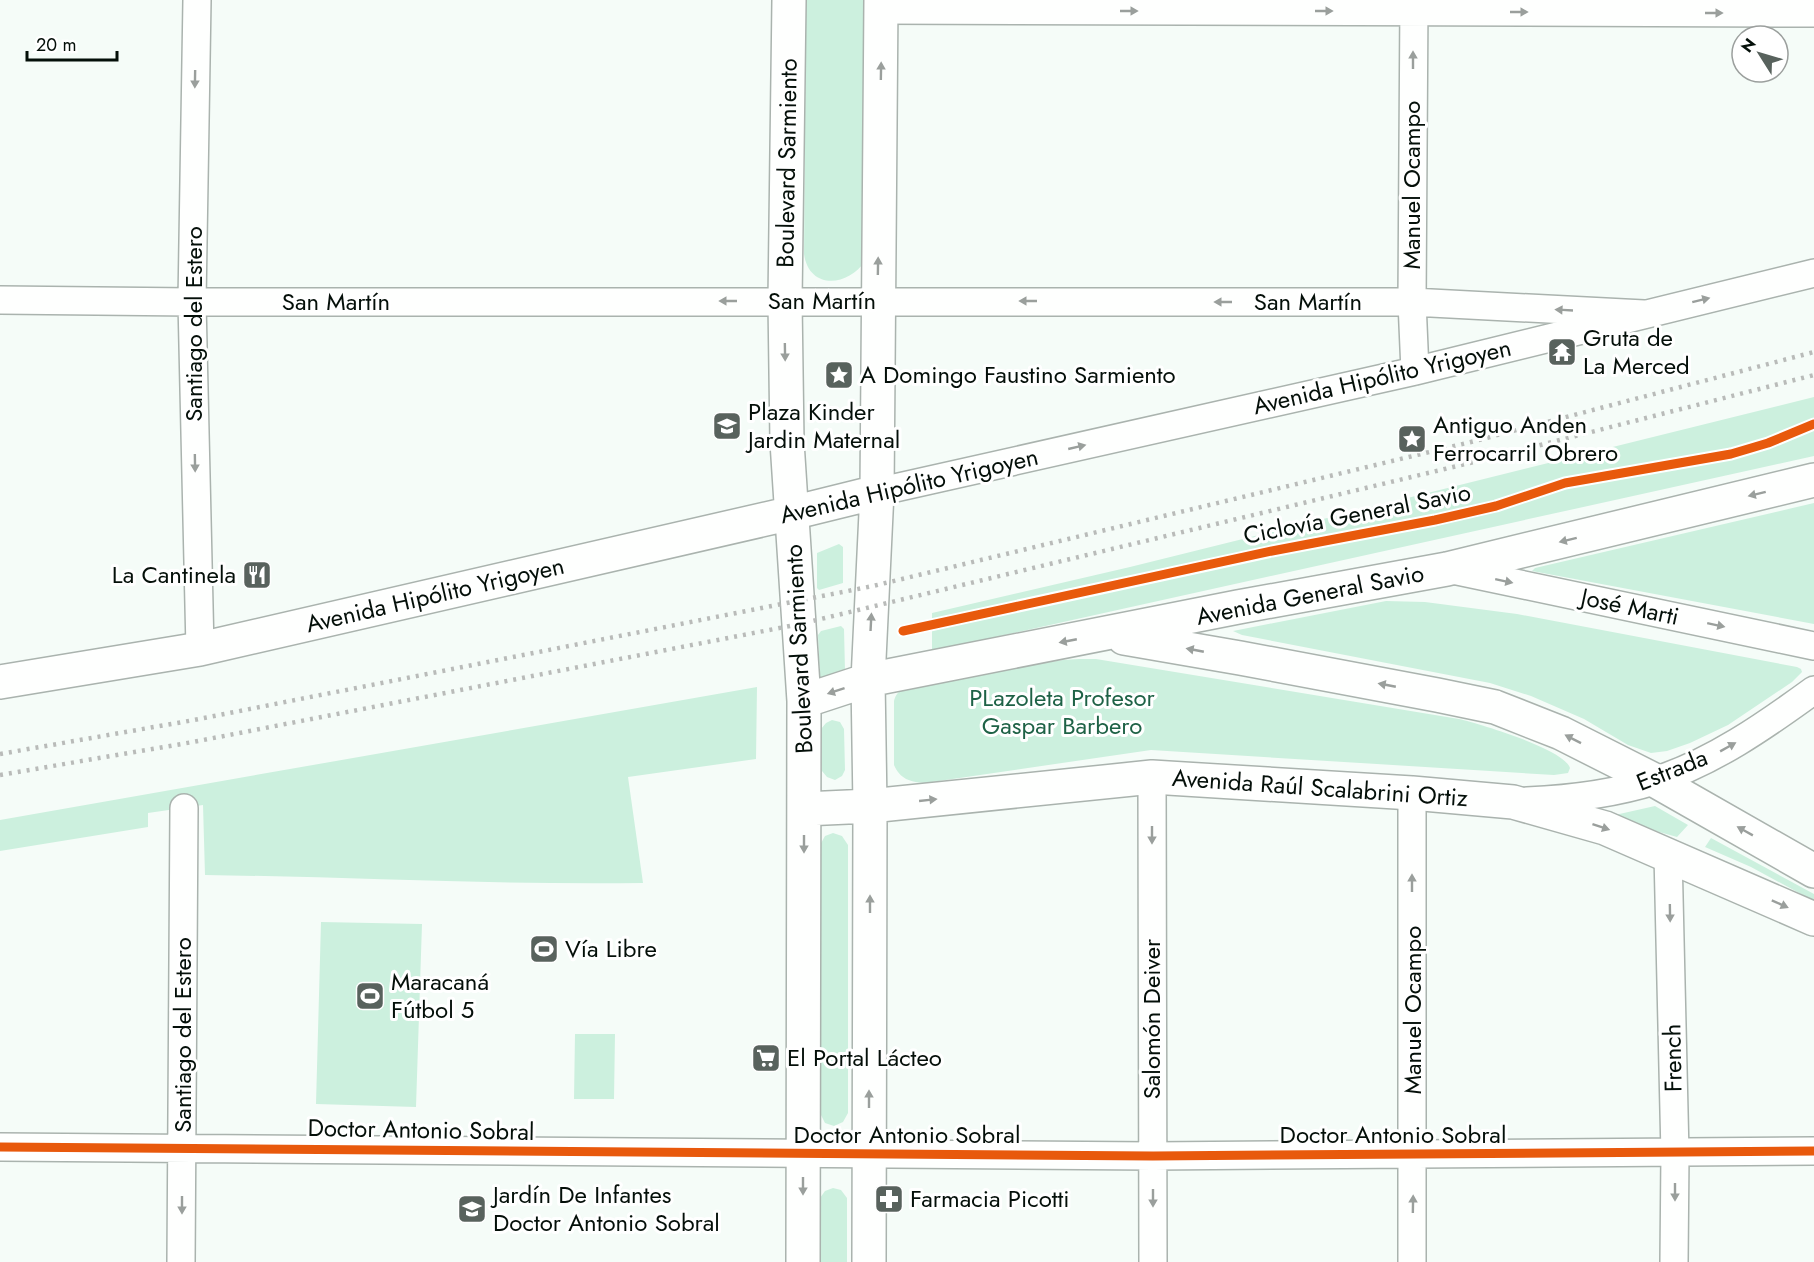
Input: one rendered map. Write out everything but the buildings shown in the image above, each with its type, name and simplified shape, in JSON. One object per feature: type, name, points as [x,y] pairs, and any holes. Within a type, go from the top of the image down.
[{"type":"main road","name":"Boulevard Sarmiento","points":[[789,0],[785,301],[787,442],[804,701],[802,1262]]},
{"type":"main road","points":[[869,1262],[868,680],[877,492],[881,5]]},
{"type":"main road","name":"Avenida General Savio","points":[[804,701],[868,680],[1447,569],[1814,480]]},
{"type":"main road","name":"Avenida Hipólito Yrigoyen","points":[[0,682],[200,649],[877,492]]},
{"type":"main road","points":[[1101,635],[1252,660],[1495,707],[1561,733],[1656,781],[1814,871]]},
{"type":"main road","name":"Avenida Raúl Scalabrini Ortiz","points":[[804,808],[870,806],[1152,777],[1412,793],[1513,802],[1605,828],[1814,919]]},
{"type":"street","name":"Santiago del Estero","points":[[196,0],[192,303],[200,649]]},
{"type":"street","points":[[881,5],[1414,6],[1814,13]]},
{"type":"street","name":"Manuel Ocampo","points":[[1414,6],[1412,302],[1415,371]]},
{"type":"street","name":"Avenida Hipólito Yrigoyen","points":[[877,492],[1415,371],[1814,273]]},
{"type":"street","name":"San Martín","points":[[0,300],[192,303],[1412,302],[1644,314]]},
{"type":"street","name":"José Marti","points":[[1447,569],[1814,646]]},
{"type":"street","name":"Estrada","points":[[1513,802],[1570,799],[1656,781],[1702,761],[1747,736],[1814,690]]},
{"type":"street","name":"Salomón Deiver","points":[[1152,777],[1153,1262]]},
{"type":"street","name":"Manuel Ocampo","points":[[1412,793],[1412,1262]]},
{"type":"street","name":"Santiago del Estero","points":[[181,1262],[184,808]]},
{"type":"street","name":"French","points":[[1668,854],[1675,1154],[1674,1262]]},
{"type":"street","name":"Doctor Antonio Sobral","points":[[0,1147],[1153,1156],[1675,1154],[1814,1151]]},
{"type":"green space","points":[[806,0],[868,0],[865,261],[858,270],[840,280],[821,279],[813,274],[807,266],[804,254]]},
{"type":"green space","points":[[1814,397],[1814,456],[932,651],[932,613],[1130,567]]},
{"type":"green space","points":[[1814,503],[1814,624],[1532,571],[1535,568]]},
{"type":"green space","points":[[839,544],[843,547],[843,583],[819,590],[817,588],[817,553]]},
{"type":"green space","points":[[1386,601],[1425,602],[1517,614],[1797,667],[1802,672],[1792,682],[1728,725],[1690,743],[1667,751],[1651,753],[1628,745],[1584,719],[1531,696],[1490,683],[1242,635],[1233,631]]},
{"type":"green space","points":[[841,626],[844,629],[845,671],[820,678],[818,635],[821,631]]},
{"type":"green space","name":"PLazoleta Profesor Gaspar Barbero","points":[[1079,659],[1096,659],[1459,719],[1538,745],[1553,753],[1570,768],[1568,773],[1554,775],[1151,750],[925,783],[906,779],[896,770],[894,765],[894,701],[902,690],[917,684]]},
{"type":"green space","points":[[757,687],[756,759],[628,777],[643,883],[534,883],[205,875],[203,805],[148,813],[148,827],[0,851],[0,820]]},
{"type":"green space","points":[[832,720],[840,722],[844,729],[845,770],[842,776],[835,780],[827,777],[822,771],[821,729]]},
{"type":"green space","points":[[1655,806],[1688,825],[1677,837],[1606,817]]},
{"type":"green space","points":[[833,833],[842,836],[848,845],[848,1113],[843,1122],[834,1126],[825,1123],[820,1113],[820,845],[825,836]]},
{"type":"green space","points":[[1711,838],[1814,894],[1814,901],[1751,867],[1705,847]]},
{"type":"green space","points":[[321,922],[422,924],[416,1107],[316,1104]]},
{"type":"green space","points":[[575,1034],[615,1034],[614,1099],[574,1099]]},
{"type":"green space","points":[[833,1188],[841,1190],[847,1198],[847,1262],[820,1262],[820,1198],[825,1191]]},
{"type":"railway","points":[[0,754],[194,720],[873,586],[1471,442],[1814,352]]},
{"type":"railway","points":[[0,775],[193,742],[800,624],[1478,461],[1814,375]]},
{"type":"cycle path","name":"Ciclovía General Savio","points":[[903,631],[1272,551],[1435,520],[1496,506],[1565,483],[1731,454],[1768,443],[1814,424]]},
{"type":"cycle path","points":[[0,1147],[1153,1156],[1814,1151]]},
{"type":"place","name":"Gruta de La Merced","points":[[1562,352]]},
{"type":"place","name":"A Domingo Faustino Sarmiento","points":[[839,375]]},
{"type":"place","name":"Plaza Kinder Jardin Maternal","points":[[727,426]]},
{"type":"place","name":"Antiguo Anden Ferrocarril Obrero","points":[[1412,439]]},
{"type":"place","name":"La Cantinela","points":[[257,575]]},
{"type":"place","name":"Vía Libre","points":[[544,949]]},
{"type":"place","name":"Maracaná Fútbol 5","points":[[370,996]]},
{"type":"place","name":"El Portal Lácteo","points":[[766,1058]]},
{"type":"place","name":"Farmacia Picotti","points":[[889,1199]]},
{"type":"place","name":"Jardín De Infantes Doctor Antonio Sobral","points":[[472,1209]]}]
